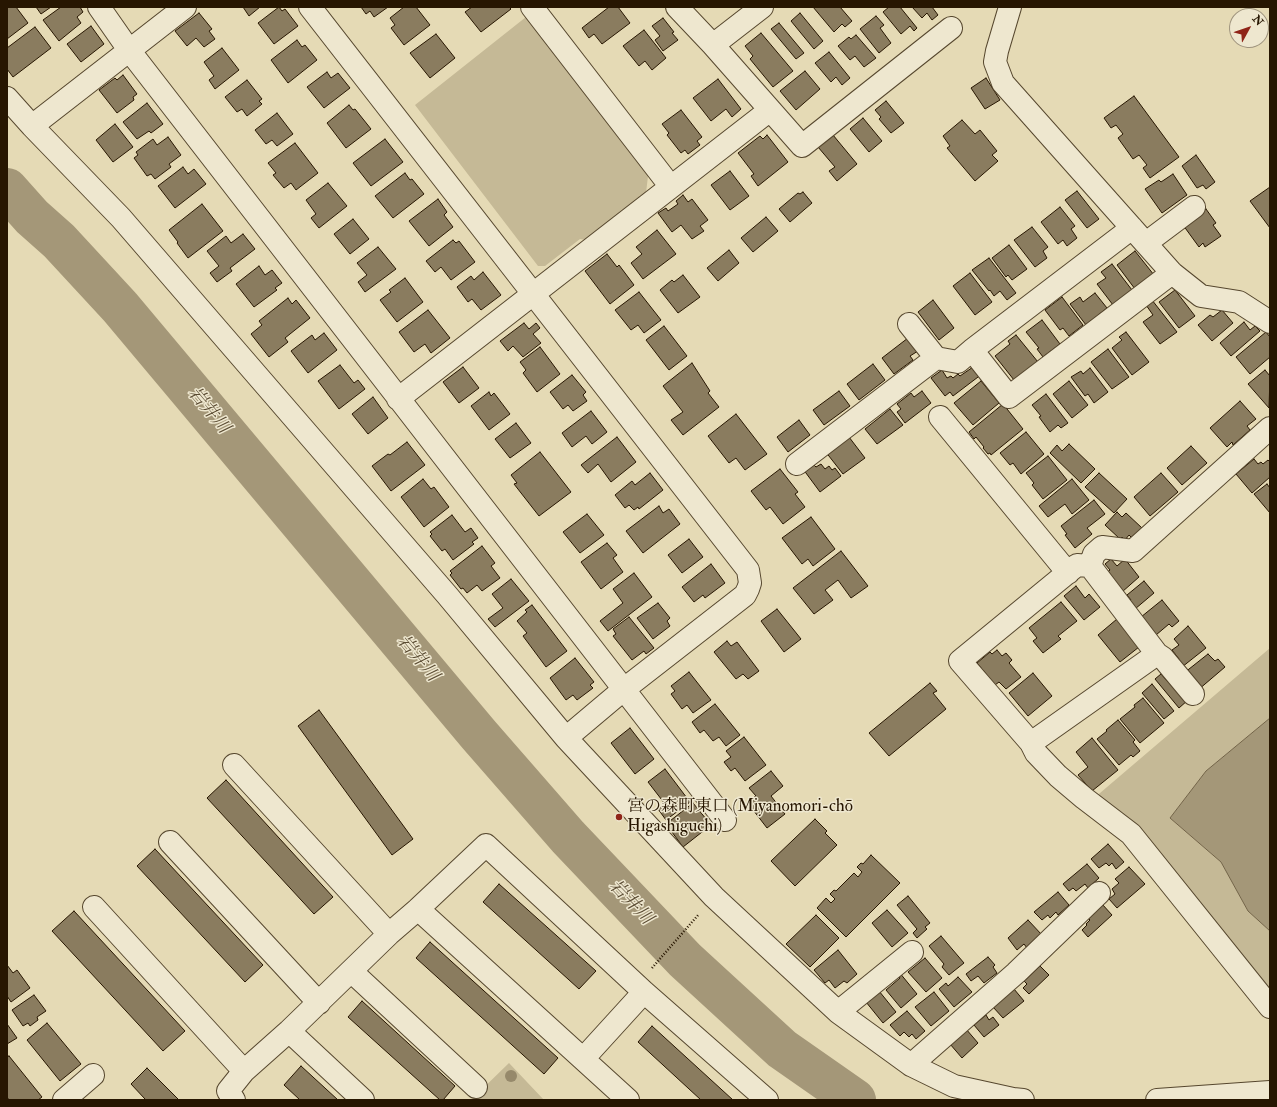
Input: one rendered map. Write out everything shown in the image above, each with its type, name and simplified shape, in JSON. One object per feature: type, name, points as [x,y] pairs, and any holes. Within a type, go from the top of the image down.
[{"type":"street","points":[[99,7],[129,50],[725,820]]},
{"type":"street","points":[[32,126],[186,7]]},
{"type":"street","points":[[310,7],[748,570],[750,583],[745,595],[623,690],[566,738]]},
{"type":"street","points":[[532,7],[671,187]]},
{"type":"street","points":[[677,7],[713,45],[802,146],[952,28]]},
{"type":"street","points":[[713,45],[762,7]]},
{"type":"street","points":[[1010,7],[995,62],[1003,83],[1172,273],[1201,296],[1239,302],[1270,322]]},
{"type":"street","points":[[7,98],[121,218],[442,589],[566,738],[714,897],[838,1012],[911,1065],[954,1086],[1023,1100]]},
{"type":"street","points":[[398,399],[770,110]]},
{"type":"street","points":[[909,324],[936,358],[958,362],[972,350],[1139,236],[1194,207]]},
{"type":"street","points":[[972,350],[1009,397],[1172,273]]},
{"type":"street","points":[[797,464],[936,358]]},
{"type":"street","points":[[940,417],[1068,572]]},
{"type":"street","points":[[1090,566],[1094,554],[1102,547],[1133,551],[1267,438]]},
{"type":"street","points":[[1193,694],[1164,658],[1157,654],[1090,566],[1077,565],[960,661],[1031,743],[1036,753],[1058,776],[1131,834],[1270,1007]]},
{"type":"street","points":[[1031,743],[1157,654]]},
{"type":"street","points":[[234,765],[389,934]]},
{"type":"street","points":[[170,842],[319,1003]]},
{"type":"street","points":[[234,1100],[228,1091],[244,1071],[319,1003],[389,934],[486,845],[646,983],[767,1100]]},
{"type":"street","points":[[911,1065],[1016,973],[1099,893]]},
{"type":"street","points":[[94,908],[244,1071]]},
{"type":"street","points":[[418,909],[628,1100]]},
{"type":"street","points":[[838,1012],[912,952]]},
{"type":"street","points":[[351,971],[476,1087]]},
{"type":"street","points":[[583,1059],[646,983]]},
{"type":"street","points":[[289,1031],[363,1100]]},
{"type":"street","points":[[64,1100],[93,1075]]},
{"type":"street","points":[[1157,1100],[1270,1092]]},
{"type":"path","points":[[646,983],[702,910]]},
{"type":"shaded area","points":[[526,17],[648,176],[646,193],[586,240],[580,239],[545,266],[538,266],[415,105]]},
{"type":"shaded area","points":[[1270,648],[1270,718],[1206,771],[1170,818],[1221,862],[1248,911],[1270,931],[1270,999],[1093,799]]},
{"type":"shaded area","points":[[1270,718],[1270,931],[1248,911],[1221,862],[1170,818],[1206,771]]},
{"type":"shaded area","points":[[509,1063],[544,1100],[471,1100]]},
{"type":"building","points":[[7,7],[16,7],[28,23],[7,39]]},
{"type":"building","points":[[36,7],[51,7],[41,14]]},
{"type":"building","points":[[61,7],[80,7],[83,12],[77,17],[81,23],[59,41],[43,20]]},
{"type":"building","points":[[243,7],[260,7],[249,16]]},
{"type":"building","points":[[279,7],[282,11],[285,9],[298,26],[274,44],[258,23]]},
{"type":"building","points":[[361,7],[388,7],[374,17],[370,11],[366,14]]},
{"type":"building","points":[[404,7],[416,7],[430,25],[404,45],[391,28],[395,25],[390,18]]},
{"type":"building","points":[[472,7],[509,7],[511,9],[481,32],[465,12]]},
{"type":"building","points":[[609,7],[618,7],[630,23],[602,44],[594,34],[589,38],[582,28]]},
{"type":"building","points":[[813,7],[840,7],[852,21],[845,27],[842,24],[834,32]]},
{"type":"building","points":[[889,7],[900,7],[917,28],[914,31],[910,26],[901,34],[883,12]]},
{"type":"building","points":[[912,7],[932,7],[938,15],[932,20],[927,13],[922,18]]},
{"type":"building","points":[[199,13],[212,29],[209,31],[215,39],[204,47],[196,38],[187,46],[175,31]]},
{"type":"building","points":[[800,13],[823,41],[814,49],[791,21]]},
{"type":"building","points":[[876,16],[884,25],[880,28],[891,43],[879,53],[860,29]]},
{"type":"building","points":[[663,18],[674,32],[672,33],[678,40],[663,51],[655,40],[660,36],[652,26]]},
{"type":"building","points":[[779,23],[804,53],[796,59],[771,29]]},
{"type":"building","points":[[91,26],[104,44],[81,62],[67,44]]},
{"type":"building","points":[[35,27],[51,48],[13,77],[7,69],[7,48]]},
{"type":"building","points":[[644,30],[666,58],[652,70],[645,61],[639,66],[623,46]]},
{"type":"building","points":[[761,33],[793,71],[773,87],[750,59],[753,56],[745,46]]},
{"type":"building","points":[[436,34],[455,58],[430,78],[410,53]]},
{"type":"building","points":[[856,35],[876,58],[864,67],[855,56],[850,60],[838,46],[849,37],[851,39]]},
{"type":"building","points":[[297,40],[302,47],[305,45],[317,60],[288,83],[271,60]]},
{"type":"building","points":[[222,48],[239,70],[215,89],[209,80],[214,76],[204,62]]},
{"type":"building","points":[[829,52],[850,78],[842,85],[836,77],[831,82],[815,63]]},
{"type":"building","points":[[805,71],[820,89],[796,110],[780,91]]},
{"type":"building","points":[[327,72],[331,78],[338,73],[350,88],[324,108],[307,87]]},
{"type":"building","points":[[123,75],[137,94],[133,97],[134,100],[117,113],[99,90],[115,78],[117,80]]},
{"type":"building","points":[[986,78],[1000,100],[985,109],[971,88]]},
{"type":"building","points":[[718,79],[741,109],[732,117],[726,109],[711,121],[693,98]]},
{"type":"building","points":[[247,80],[262,99],[259,101],[262,104],[247,116],[242,109],[237,112],[225,97]]},
{"type":"building","points":[[1134,96],[1179,157],[1150,178],[1143,168],[1147,165],[1139,155],[1133,159],[1118,138],[1123,134],[1116,125],[1111,128],[1104,118]]},
{"type":"building","points":[[886,101],[904,123],[891,133],[879,119],[881,117],[875,110]]},
{"type":"building","points":[[147,103],[163,124],[151,133],[149,131],[137,139],[123,122]]},
{"type":"building","points":[[349,105],[353,110],[355,109],[371,129],[346,148],[327,123]]},
{"type":"building","points":[[681,110],[702,137],[697,141],[700,145],[688,154],[685,150],[681,153],[667,135],[669,133],[662,124]]},
{"type":"building","points":[[277,113],[293,134],[277,146],[272,140],[266,144],[255,130]]},
{"type":"building","points":[[863,118],[882,141],[869,152],[850,129]]},
{"type":"building","points":[[962,120],[975,134],[980,130],[997,151],[992,155],[998,161],[975,181],[947,148],[950,146],[943,136]]},
{"type":"building","points":[[115,124],[133,147],[113,162],[96,140]]},
{"type":"building","points":[[767,135],[788,162],[758,186],[751,176],[754,174],[738,153],[760,136],[763,139]]},
{"type":"building","points":[[833,135],[857,164],[837,181],[829,171],[835,167],[818,147]]},
{"type":"building","points":[[168,137],[181,155],[169,164],[171,167],[155,179],[151,174],[147,176],[134,158],[138,155],[136,152],[153,139],[157,145]]},
{"type":"building","points":[[385,139],[403,162],[371,186],[353,163]]},
{"type":"building","points":[[295,143],[318,173],[296,190],[291,183],[284,188],[273,175],[276,173],[268,163]]},
{"type":"building","points":[[1196,155],[1215,182],[1206,189],[1203,185],[1197,188],[1182,166]]},
{"type":"building","points":[[183,167],[188,174],[194,169],[206,184],[175,208],[158,186]]},
{"type":"building","points":[[730,171],[749,196],[730,210],[711,185]]},
{"type":"building","points":[[405,173],[424,194],[393,218],[375,196]]},
{"type":"building","points":[[1173,174],[1187,195],[1162,213],[1145,189],[1159,180],[1161,182]]},
{"type":"building","points":[[328,183],[347,206],[319,228],[311,218],[316,214],[306,200]]},
{"type":"building","points":[[1270,187],[1270,228],[1250,201]]},
{"type":"building","points":[[1077,191],[1099,219],[1087,228],[1065,200]]},
{"type":"building","points":[[803,192],[812,203],[790,222],[779,209],[798,193],[800,194]]},
{"type":"building","points":[[683,195],[688,202],[692,199],[708,220],[700,226],[704,231],[692,239],[681,225],[672,232],[658,213],[666,208],[668,211],[678,204],[676,201]]},
{"type":"building","points":[[438,199],[447,212],[444,215],[453,227],[429,246],[409,221]]},
{"type":"building","points":[[202,204],[223,231],[188,258],[169,230]]},
{"type":"building","points":[[1060,207],[1075,226],[1071,229],[1077,238],[1067,246],[1063,240],[1058,244],[1041,222]]},
{"type":"building","points":[[1206,209],[1216,223],[1213,225],[1221,236],[1205,247],[1203,243],[1199,247],[1183,225]]},
{"type":"building","points":[[766,217],[778,231],[753,252],[741,238]]},
{"type":"building","points":[[353,219],[369,239],[350,254],[334,234]]},
{"type":"building","points":[[1032,227],[1048,247],[1043,251],[1047,258],[1035,267],[1014,240]]},
{"type":"building","points":[[657,230],[676,254],[643,279],[631,263],[642,254],[636,247]]},
{"type":"building","points":[[243,234],[255,249],[230,268],[232,271],[217,282],[210,273],[219,266],[207,251],[226,236],[231,243]]},
{"type":"building","points":[[453,240],[456,243],[459,241],[475,262],[451,280],[441,267],[435,272],[426,261]]},
{"type":"building","points":[[1009,245],[1027,269],[1012,280],[1008,275],[1006,277],[992,258]]},
{"type":"building","points":[[378,247],[396,269],[365,292],[358,282],[367,275],[357,263]]},
{"type":"building","points":[[729,250],[739,263],[718,281],[707,268]]},
{"type":"building","points":[[1135,251],[1154,275],[1135,289],[1117,265]]},
{"type":"building","points":[[607,254],[617,267],[619,265],[634,285],[610,304],[585,271]]},
{"type":"building","points":[[989,258],[1016,293],[1007,300],[1000,291],[994,296],[972,270]]},
{"type":"building","points":[[1112,264],[1132,290],[1113,305],[1097,284],[1106,278],[1101,272]]},
{"type":"building","points":[[259,266],[265,275],[272,270],[282,283],[275,288],[277,290],[254,307],[236,284]]},
{"type":"building","points":[[483,272],[501,295],[481,310],[472,299],[468,302],[457,287],[471,276],[474,280]]},
{"type":"building","points":[[970,273],[992,302],[975,315],[953,286]]},
{"type":"building","points":[[683,275],[700,297],[678,313],[660,290],[672,280],[674,282]]},
{"type":"building","points":[[405,278],[423,302],[397,322],[380,300],[391,292],[389,290]]},
{"type":"building","points":[[1175,290],[1195,316],[1179,328],[1159,302]]},
{"type":"building","points":[[639,292],[661,320],[644,333],[638,325],[631,330],[615,310]]},
{"type":"building","points":[[1095,293],[1107,308],[1086,325],[1070,304],[1080,297],[1083,302]]},
{"type":"building","points":[[1062,297],[1083,325],[1069,336],[1063,328],[1060,330],[1045,310]]},
{"type":"building","points":[[288,298],[292,304],[296,300],[310,318],[285,338],[288,342],[269,357],[251,334],[262,325],[259,321]]},
{"type":"building","points":[[933,300],[954,328],[939,340],[918,312]]},
{"type":"building","points":[[1152,300],[1177,332],[1160,344],[1143,322],[1153,315],[1146,305]]},
{"type":"building","points":[[428,310],[450,338],[431,353],[425,344],[414,352],[399,332]]},
{"type":"building","points":[[1222,310],[1233,323],[1212,341],[1198,325],[1210,315],[1213,317]]},
{"type":"building","points":[[1042,320],[1060,344],[1043,357],[1037,349],[1039,348],[1026,332]]},
{"type":"building","points":[[1244,322],[1250,330],[1255,326],[1260,331],[1231,356],[1220,343]]},
{"type":"building","points":[[524,323],[529,329],[536,323],[540,328],[533,334],[541,343],[523,357],[513,346],[508,351],[500,341]]},
{"type":"building","points":[[664,326],[687,356],[669,370],[646,340]]},
{"type":"building","points":[[1126,332],[1149,362],[1132,375],[1112,348],[1122,340],[1119,337]]},
{"type":"building","points":[[1266,332],[1270,337],[1270,357],[1250,374],[1236,357]]},
{"type":"building","points":[[324,333],[337,350],[308,373],[291,351],[312,335],[315,340]]},
{"type":"building","points":[[1016,335],[1038,362],[1014,380],[995,356],[1010,344],[1008,341]]},
{"type":"building","points":[[908,338],[918,351],[910,356],[913,360],[894,374],[882,358]]},
{"type":"building","points":[[540,347],[560,374],[537,392],[523,373],[526,370],[520,362]]},
{"type":"building","points":[[1108,349],[1129,377],[1112,389],[1091,362]]},
{"type":"building","points":[[692,363],[710,391],[708,393],[719,407],[683,435],[671,420],[683,412],[663,386]]},
{"type":"building","points":[[873,364],[885,380],[859,400],[847,384]]},
{"type":"building","points":[[340,365],[354,383],[358,380],[365,389],[339,409],[318,381]]},
{"type":"building","points":[[976,365],[982,374],[953,396],[950,392],[945,396],[931,378],[942,370],[947,378],[951,376],[953,378],[958,374],[960,376]]},
{"type":"building","points":[[463,367],[479,388],[459,403],[443,382]]},
{"type":"building","points":[[1090,368],[1108,392],[1094,403],[1088,394],[1085,396],[1071,377],[1081,371],[1083,374]]},
{"type":"building","points":[[1265,370],[1270,376],[1269,408],[1248,384]]},
{"type":"building","points":[[572,375],[586,392],[583,395],[587,401],[573,411],[568,405],[563,409],[550,392]]},
{"type":"building","points":[[981,381],[999,403],[973,425],[954,403]]},
{"type":"building","points":[[1069,381],[1088,405],[1072,418],[1053,394]]},
{"type":"building","points":[[839,391],[850,406],[824,425],[813,410]]},
{"type":"building","points":[[922,391],[931,403],[905,423],[897,412],[901,409],[897,404],[911,393],[914,397]]},
{"type":"building","points":[[489,392],[491,396],[494,393],[510,414],[489,430],[471,406]]},
{"type":"building","points":[[1046,394],[1068,423],[1061,428],[1058,425],[1050,432],[1039,417],[1041,416],[1032,405]]},
{"type":"building","points":[[373,397],[388,418],[368,434],[352,414]]},
{"type":"building","points":[[1240,401],[1256,419],[1247,426],[1250,430],[1233,445],[1232,442],[1227,447],[1210,428]]},
{"type":"building","points":[[1003,404],[1023,429],[991,455],[990,453],[988,454],[983,448],[984,447],[976,437],[974,439],[969,432]]},
{"type":"building","points":[[890,409],[903,425],[877,444],[865,429]]},
{"type":"building","points":[[591,411],[607,432],[592,444],[586,436],[572,447],[562,433]]},
{"type":"building","points":[[736,414],[767,454],[745,470],[736,458],[729,463],[708,436]]},
{"type":"building","points":[[799,420],[810,435],[788,452],[777,437]]},
{"type":"building","points":[[516,423],[531,443],[510,458],[495,439]]},
{"type":"building","points":[[1026,432],[1044,454],[1021,474],[1013,463],[1010,465],[1000,453]]},
{"type":"building","points":[[617,437],[636,462],[611,482],[598,464],[588,473],[581,465]]},
{"type":"building","points":[[849,437],[865,458],[843,474],[825,451]]},
{"type":"building","points":[[407,442],[425,465],[391,491],[372,466]]},
{"type":"building","points":[[1069,444],[1095,469],[1081,483],[1050,453],[1057,445],[1062,451]]},
{"type":"building","points":[[1191,446],[1207,463],[1182,485],[1167,468]]},
{"type":"building","points":[[540,452],[571,492],[539,516],[514,484],[517,483],[511,475]]},
{"type":"building","points":[[1048,456],[1067,480],[1043,499],[1032,485],[1034,483],[1026,473]]},
{"type":"building","points":[[1254,459],[1258,464],[1261,462],[1263,464],[1268,460],[1270,462],[1270,477],[1252,493],[1236,474]]},
{"type":"building","points":[[812,463],[816,467],[821,464],[825,469],[829,466],[832,470],[835,468],[841,476],[820,492],[803,469]]},
{"type":"building","points":[[780,469],[798,492],[795,494],[805,507],[783,524],[770,507],[766,510],[751,491]]},
{"type":"building","points":[[650,473],[663,490],[639,509],[638,507],[634,510],[629,505],[625,508],[615,495],[632,481],[635,485]]},
{"type":"building","points":[[1099,473],[1127,499],[1114,513],[1085,487]]},
{"type":"building","points":[[1161,473],[1178,492],[1150,516],[1134,497]]},
{"type":"building","points":[[423,479],[431,489],[434,487],[449,507],[424,527],[401,497]]},
{"type":"building","points":[[1072,479],[1089,500],[1072,514],[1065,504],[1048,517],[1039,506]]},
{"type":"building","points":[[1267,484],[1270,488],[1270,513],[1254,494]]},
{"type":"building","points":[[1094,500],[1105,514],[1087,528],[1092,534],[1075,548],[1065,535],[1067,534],[1061,526]]},
{"type":"building","points":[[659,506],[663,513],[669,509],[680,524],[643,553],[626,531]]},
{"type":"building","points":[[1117,512],[1122,517],[1126,513],[1142,528],[1132,538],[1129,535],[1125,540],[1122,537],[1120,539],[1105,525]]},
{"type":"building","points":[[587,514],[604,535],[580,553],[563,532]]},
{"type":"building","points":[[452,515],[465,532],[471,528],[478,538],[472,542],[474,544],[453,560],[445,549],[442,551],[430,536],[432,534],[430,532]]},
{"type":"building","points":[[811,517],[835,549],[813,566],[808,559],[802,564],[782,538]]},
{"type":"building","points":[[689,539],[703,557],[682,573],[668,555]]},
{"type":"building","points":[[607,543],[617,555],[613,558],[623,572],[601,589],[581,562]]},
{"type":"building","points":[[482,546],[495,563],[491,566],[500,578],[482,591],[477,585],[467,593],[463,588],[461,589],[450,575],[452,573],[450,571]]},
{"type":"building","points":[[841,551],[868,586],[851,598],[838,580],[825,590],[833,600],[814,614],[793,588]]},
{"type":"building","points":[[1111,559],[1117,566],[1125,559],[1139,577],[1122,592],[1106,573],[1110,570],[1105,564]]},
{"type":"building","points":[[711,564],[725,583],[705,598],[703,595],[694,602],[682,587]]},
{"type":"building","points":[[634,573],[652,597],[608,631],[600,621],[623,603],[613,589]]},
{"type":"building","points":[[511,579],[529,601],[495,627],[488,619],[503,608],[492,594]]},
{"type":"building","points":[[1144,581],[1154,593],[1135,609],[1129,601],[1131,600],[1127,595]]},
{"type":"building","points":[[1076,586],[1085,598],[1089,594],[1100,607],[1084,620],[1064,596]]},
{"type":"building","points":[[1162,600],[1179,621],[1172,627],[1169,624],[1156,635],[1141,617]]},
{"type":"building","points":[[1061,602],[1077,621],[1058,636],[1061,639],[1043,653],[1033,641],[1037,638],[1029,628]]},
{"type":"building","points":[[658,603],[670,618],[667,621],[670,626],[653,639],[637,618]]},
{"type":"building","points":[[532,605],[567,651],[546,667],[523,636],[527,633],[517,621],[527,612],[525,610]]},
{"type":"building","points":[[777,609],[801,639],[784,652],[761,621]]},
{"type":"building","points":[[629,617],[654,648],[646,654],[644,651],[632,660],[613,636],[616,634],[613,629]]},
{"type":"building","points":[[1117,619],[1139,647],[1120,662],[1098,635]]},
{"type":"building","points":[[1188,626],[1206,648],[1182,667],[1177,661],[1179,659],[1172,650],[1179,645],[1174,639]]},
{"type":"building","points":[[727,641],[731,646],[737,642],[759,671],[748,679],[743,674],[736,679],[714,652]]},
{"type":"building","points":[[997,650],[1002,656],[1006,653],[1012,660],[1009,663],[1021,677],[1006,689],[999,682],[995,685],[977,663],[990,652],[992,654]]},
{"type":"building","points":[[1208,654],[1215,661],[1218,659],[1225,667],[1198,690],[1184,673]]},
{"type":"building","points":[[575,658],[594,682],[590,685],[593,688],[577,700],[573,695],[566,700],[550,678]]},
{"type":"building","points":[[689,672],[711,700],[693,713],[687,705],[682,709],[671,694],[675,691],[671,686]]},
{"type":"building","points":[[1033,673],[1052,696],[1028,716],[1009,693]]},
{"type":"building","points":[[1161,674],[1168,682],[1172,679],[1188,700],[1179,708],[1155,679]]},
{"type":"building","points":[[930,683],[937,691],[933,693],[946,709],[889,756],[869,733]]},
{"type":"building","points":[[1152,684],[1174,711],[1164,719],[1142,693]]},
{"type":"building","points":[[1143,698],[1164,723],[1140,743],[1120,719],[1135,707],[1134,705]]},
{"type":"building","points":[[715,704],[740,735],[726,746],[719,737],[713,741],[704,730],[700,733],[692,722]]},
{"type":"building","points":[[319,710],[413,839],[392,855],[298,726]]},
{"type":"building","points":[[1118,720],[1135,740],[1133,742],[1140,751],[1133,757],[1131,755],[1119,765],[1097,739]]},
{"type":"building","points":[[630,728],[654,759],[635,774],[611,743]]},
{"type":"building","points":[[744,737],[766,765],[745,781],[735,768],[731,771],[724,762],[731,757],[726,751]]},
{"type":"building","points":[[1092,738],[1118,770],[1092,791],[1078,775],[1088,767],[1076,752]]},
{"type":"building","points":[[665,769],[690,802],[666,820],[658,809],[665,804],[648,782]]},
{"type":"building","points":[[771,771],[783,786],[771,796],[785,814],[767,828],[747,802],[756,796],[749,788]]},
{"type":"building","points":[[226,780],[333,897],[314,914],[207,798]]},
{"type":"building","points":[[693,803],[711,825],[683,847],[666,824]]},
{"type":"building","points":[[815,819],[827,831],[825,833],[837,845],[795,886],[771,861]]},
{"type":"building","points":[[1108,844],[1124,862],[1116,869],[1112,863],[1109,866],[1106,863],[1099,868],[1091,859]]},
{"type":"building","points":[[155,849],[263,965],[245,982],[137,866]]},
{"type":"building","points":[[871,855],[900,883],[846,937],[817,908],[826,898],[831,903],[835,899],[830,894],[834,890],[836,891],[854,873],[858,877],[862,872],[857,867],[861,863],[863,864]]},
{"type":"building","points":[[1087,864],[1099,878],[1088,888],[1085,884],[1076,891],[1073,888],[1069,891],[1063,884]]},
{"type":"building","points":[[1129,867],[1145,884],[1117,908],[1109,899],[1115,894],[1112,889],[1119,883],[1115,879]]},
{"type":"building","points":[[499,884],[596,971],[579,989],[483,902]]},
{"type":"building","points":[[1058,892],[1069,905],[1058,915],[1056,912],[1050,918],[1048,915],[1042,920],[1034,912]]},
{"type":"building","points":[[908,896],[930,923],[925,927],[927,929],[917,938],[913,933],[917,929],[897,905]]},
{"type":"building","points":[[1102,904],[1112,915],[1088,937],[1082,930],[1090,920],[1087,917]]},
{"type":"building","points":[[887,910],[908,933],[892,947],[872,923]]},
{"type":"building","points":[[74,911],[185,1031],[163,1051],[52,931]]},
{"type":"building","points":[[816,915],[839,938],[810,967],[786,944]]},
{"type":"building","points":[[1028,920],[1042,935],[1027,948],[1024,944],[1017,950],[1008,938]]},
{"type":"building","points":[[941,936],[964,963],[949,975],[942,967],[944,964],[929,946]]},
{"type":"building","points":[[430,942],[558,1058],[544,1074],[416,958]]},
{"type":"building","points":[[838,950],[857,974],[847,983],[844,981],[835,988],[829,980],[825,983],[814,970]]},
{"type":"building","points":[[988,957],[995,965],[993,967],[997,973],[984,983],[978,976],[971,981],[966,974]]},
{"type":"building","points":[[925,958],[942,978],[926,992],[908,972]]},
{"type":"building","points":[[7,965],[13,973],[17,970],[30,988],[11,1002],[7,996]]},
{"type":"building","points":[[1040,966],[1049,975],[1029,994],[1023,988],[1027,984],[1024,981]]},
{"type":"building","points":[[899,972],[917,994],[901,1008],[886,990],[900,978],[897,974]]},
{"type":"building","points":[[958,977],[972,992],[954,1007],[939,989],[946,983],[948,986]]},
{"type":"building","points":[[1014,989],[1024,1001],[1003,1018],[993,1007]]},
{"type":"building","points":[[879,991],[896,1012],[883,1023],[866,1002]]},
{"type":"building","points":[[934,992],[949,1011],[931,1026],[915,1007]]},
{"type":"building","points":[[34,995],[46,1011],[37,1017],[38,1020],[30,1026],[28,1023],[23,1026],[12,1010]]},
{"type":"building","points":[[362,1001],[455,1086],[443,1100],[440,1100],[348,1017]]},
{"type":"building","points":[[907,1011],[925,1031],[916,1039],[912,1034],[909,1037],[904,1032],[900,1036],[890,1025]]},
{"type":"building","points":[[986,1015],[989,1020],[993,1017],[999,1025],[984,1037],[974,1025]]},
{"type":"building","points":[[47,1023],[81,1064],[60,1081],[27,1040]]},
{"type":"building","points":[[7,1024],[17,1038],[7,1044]]},
{"type":"building","points":[[652,1026],[733,1100],[701,1100],[638,1042]]},
{"type":"building","points":[[966,1029],[978,1043],[962,1058],[950,1044]]},
{"type":"building","points":[[9,1056],[42,1097],[38,1100],[9,1100],[7,1097],[7,1057]]},
{"type":"building","points":[[301,1066],[338,1100],[300,1100],[284,1085]]},
{"type":"building","points":[[147,1068],[179,1100],[145,1100],[131,1084]]},
{"type":"waterway","name":"岩井川","points":[[7,189],[32,217],[59,241],[120,307],[479,735],[568,837],[685,960],[782,1049],[855,1100]]},
{"type":"place","name":"宮の森町東口 (Miyanomori-chō Higashiguchi)","points":[[619,817]]}]
